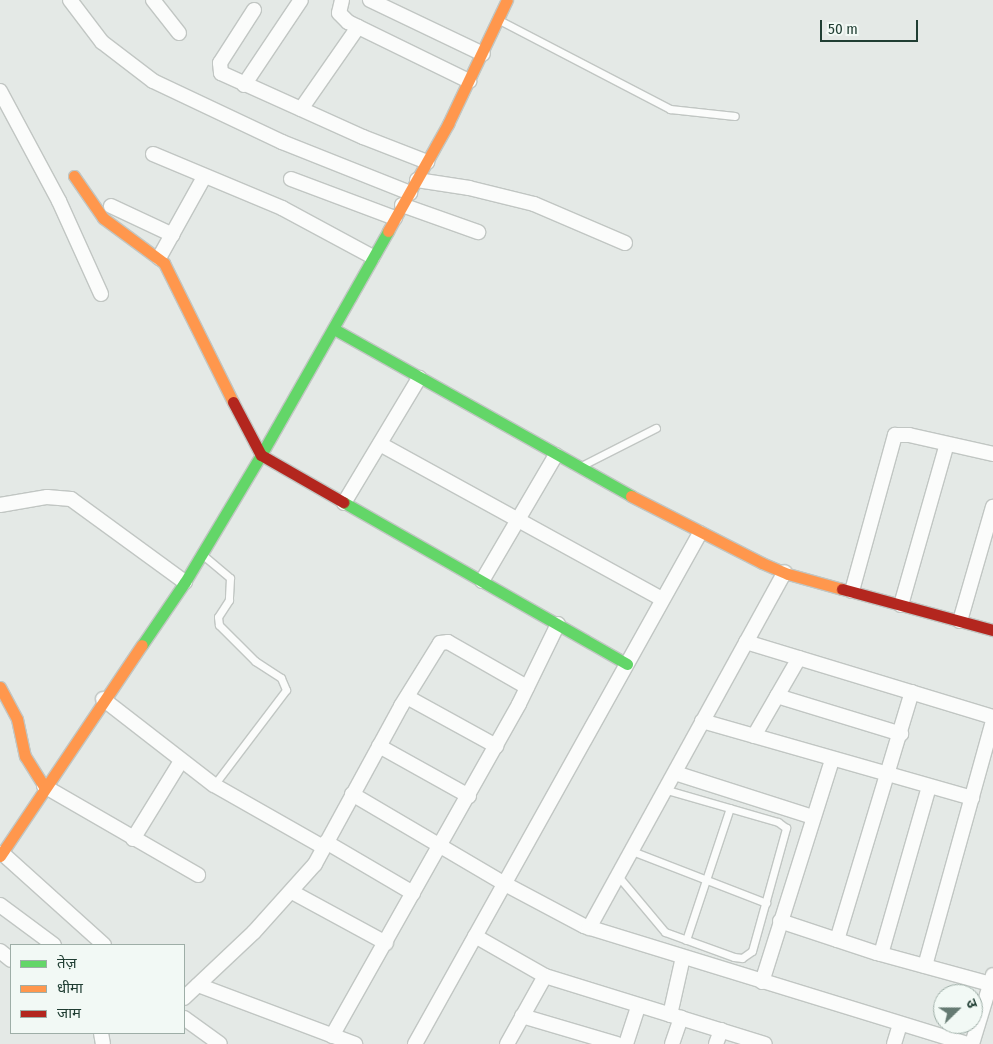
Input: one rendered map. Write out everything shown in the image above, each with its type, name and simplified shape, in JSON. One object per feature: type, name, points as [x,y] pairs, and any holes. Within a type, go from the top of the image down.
[{"type":"street","points":[[70,0],[102,42],[153,81],[282,142],[410,193]]},
{"type":"street","points":[[153,0],[179,33]]},
{"type":"street","points":[[244,85],[301,0]]},
{"type":"street","points":[[342,0],[341,18],[469,81]]},
{"type":"street","points":[[370,0],[483,54]]},
{"type":"street","points":[[103,944],[1,854],[44,786],[185,582],[261,455],[427,162],[483,54],[507,0]]},
{"type":"street","points":[[254,10],[219,68],[228,78],[427,162]]},
{"type":"street","points":[[301,110],[358,28]]},
{"type":"street","points":[[0,91],[59,201],[101,294]]},
{"type":"street","points":[[153,154],[282,208],[373,257]]},
{"type":"street","points":[[74,176],[103,218],[159,258],[175,283],[198,337],[261,455],[627,664]]},
{"type":"street","points":[[159,258],[204,176]]},
{"type":"street","points":[[291,179],[395,218]]},
{"type":"street","points":[[417,180],[469,188],[534,204],[625,242]]},
{"type":"street","points":[[402,205],[478,232]]},
{"type":"street","points":[[111,206],[173,235]]},
{"type":"street","points":[[334,329],[579,468],[700,533],[785,572],[993,630]]},
{"type":"street","points":[[344,504],[419,378]]},
{"type":"street","points":[[852,592],[892,438],[900,433],[993,454]]},
{"type":"street","points":[[380,444],[662,598]]},
{"type":"street","points":[[901,605],[947,444]]},
{"type":"street","points":[[482,581],[556,455]]},
{"type":"street","points":[[0,505],[47,497],[71,499],[185,582]]},
{"type":"street","points":[[960,621],[988,539],[993,507]]},
{"type":"street","points":[[415,1044],[662,598],[700,533]]},
{"type":"street","points":[[589,928],[667,790],[702,721],[785,572]]},
{"type":"street","points":[[332,1036],[469,796],[558,624]]},
{"type":"street","points":[[185,997],[292,892],[315,864],[379,746],[438,646],[444,642],[527,687]]},
{"type":"street","points":[[746,642],[912,692],[993,719],[925,966]]},
{"type":"street","points":[[754,736],[799,658]]},
{"type":"street","points":[[0,687],[17,719],[25,756],[44,786],[198,875]]},
{"type":"street","points":[[837,940],[912,692]]},
{"type":"street","points":[[777,696],[900,734]]},
{"type":"street","points":[[407,697],[496,746]]},
{"type":"street","points":[[104,699],[214,785],[414,893]]},
{"type":"street","points":[[702,721],[887,776],[972,798]]},
{"type":"street","points":[[379,746],[469,796]]},
{"type":"street","points":[[762,982],[832,760]]},
{"type":"street","points":[[133,839],[181,761]]},
{"type":"street","points":[[675,773],[813,816]]},
{"type":"street","points":[[881,954],[930,787]]},
{"type":"street","points":[[352,794],[505,884],[589,928],[967,1044]]},
{"type":"street","points":[[292,892],[386,943]]},
{"type":"street","points":[[0,905],[53,944]]},
{"type":"street","points":[[780,921],[881,954],[925,966],[992,979],[972,1044]]},
{"type":"street","points":[[475,936],[545,976],[765,1044]]},
{"type":"street","points":[[0,951],[10,959]]},
{"type":"street","points":[[672,1044],[683,958]]},
{"type":"street","points":[[507,1044],[545,976]]},
{"type":"street","points":[[198,985],[355,1044]]},
{"type":"street","points":[[626,1044],[638,1006]]},
{"type":"street","points":[[522,1016],[617,1044]]},
{"type":"street","points":[[185,1019],[220,1044]]},
{"type":"street","points":[[894,1044],[900,1024]]},
{"type":"street","points":[[716,1044],[721,1030]]},
{"type":"lane","points":[[498,20],[670,108],[735,116]]},
{"type":"lane","points":[[579,468],[656,428]]},
{"type":"lane","points":[[202,554],[230,578],[229,600],[218,617],[219,625],[255,661],[281,678],[286,690],[214,785]]},
{"type":"lane","points":[[618,876],[660,927],[686,940],[742,958],[752,951],[786,828],[778,822],[667,790]]},
{"type":"lane","points":[[686,940],[730,808]]},
{"type":"lane","points":[[632,851],[766,903]]},
{"type":"traffic: fast","points":[[142,645],[185,582],[261,455],[388,231]]},
{"type":"traffic: fast","points":[[334,329],[631,496]]},
{"type":"traffic: fast","points":[[343,502],[627,664]]},
{"type":"traffic: slow","points":[[388,231],[448,124],[507,0]]},
{"type":"traffic: slow","points":[[74,176],[103,218],[164,263],[233,402]]},
{"type":"traffic: slow","points":[[631,496],[762,563],[788,574],[842,589]]},
{"type":"traffic: slow","points":[[0,856],[142,645]]},
{"type":"traffic: slow","points":[[0,687],[17,719],[25,756],[44,786]]},
{"type":"traffic: jam","points":[[233,402],[261,455],[343,502]]},
{"type":"traffic: jam","points":[[842,589],[993,630]]}]
